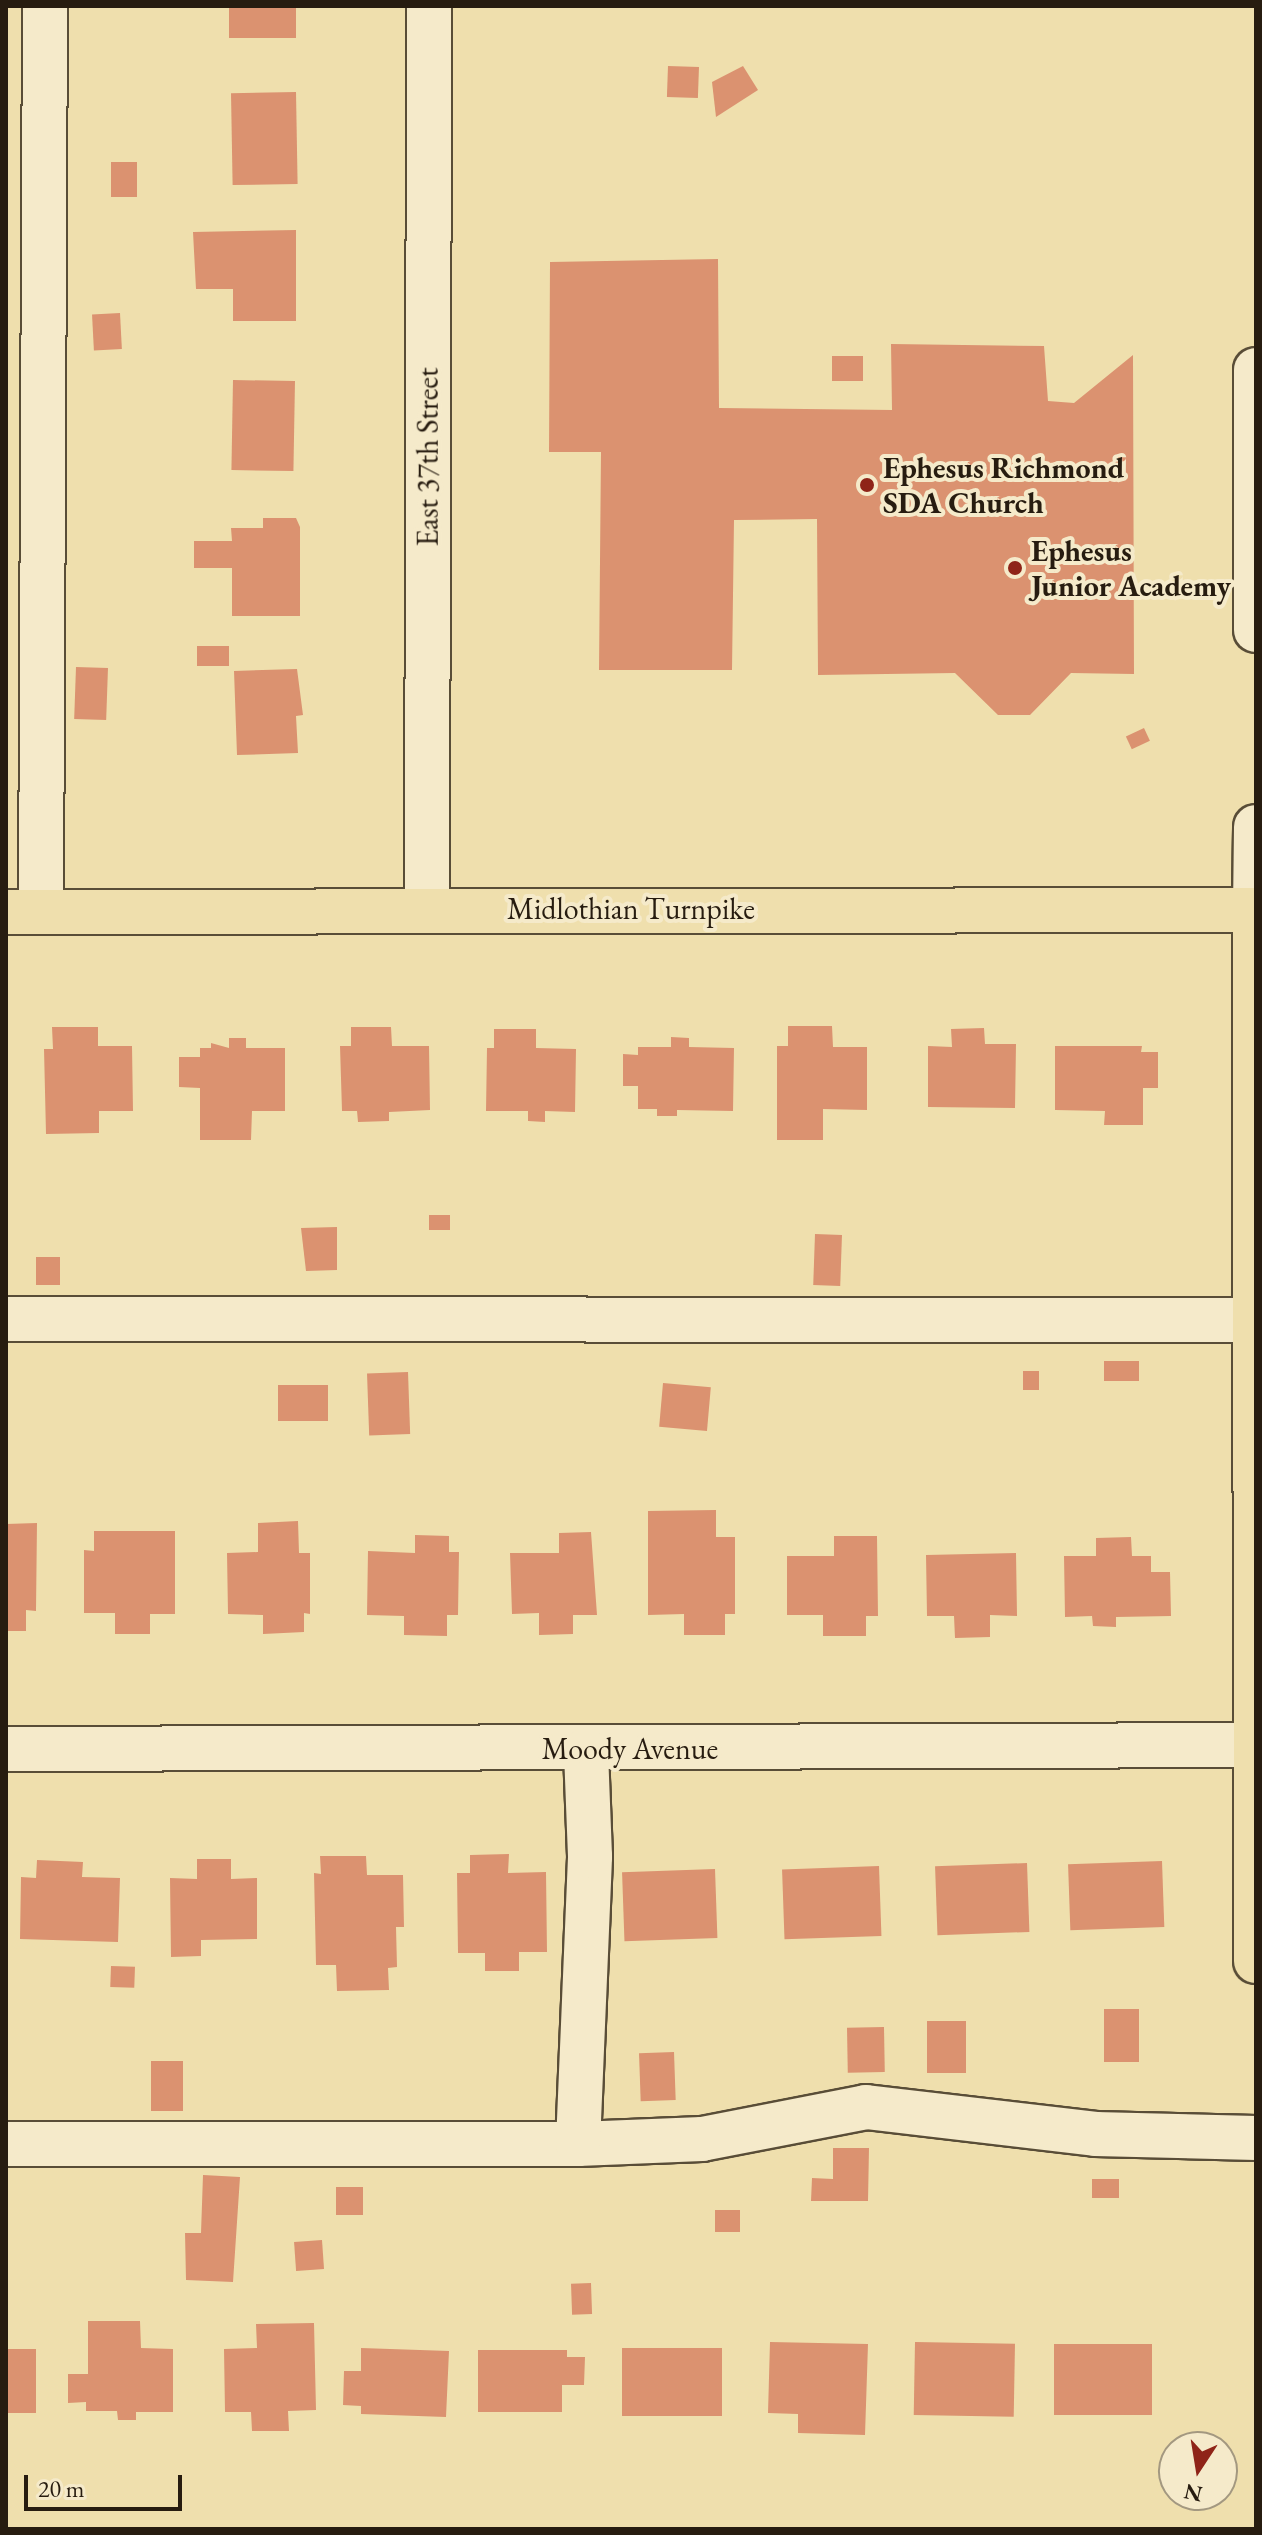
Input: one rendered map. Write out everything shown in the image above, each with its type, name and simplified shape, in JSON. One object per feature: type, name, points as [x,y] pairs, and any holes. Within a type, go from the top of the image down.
[{"type":"main road","name":"Midlothian Turnpike","points":[[24,912],[427,908],[1255,910]]},
{"type":"main road","points":[[1255,910],[1256,1961]]},
{"type":"street","points":[[24,912],[45,6]]},
{"type":"street","name":"East 37th Street","points":[[427,908],[429,6]]},
{"type":"street","points":[[1256,370],[1256,630]]},
{"type":"street","points":[[1255,910],[1256,827]]},
{"type":"street","points":[[6,1319],[1254,1320]]},
{"type":"street","name":"Moody Avenue","points":[[6,1749],[586,1750],[1255,1745]]},
{"type":"street","points":[[578,2144],[590,1856],[586,1750]]},
{"type":"street","points":[[6,2144],[578,2144],[702,2139],[866,2107],[1095,2134],[1256,2138]]},
{"type":"building","points":[[229,6],[296,6],[296,38],[229,38]]},
{"type":"building","points":[[668,66],[699,67],[698,98],[667,97]]},
{"type":"building","points":[[743,66],[758,90],[716,117],[712,82]]},
{"type":"building","points":[[296,92],[298,184],[233,185],[231,93]]},
{"type":"building","points":[[111,162],[137,162],[137,197],[111,197]]},
{"type":"building","points":[[296,230],[296,321],[233,321],[233,289],[196,289],[193,232]]},
{"type":"building","name":"Ephesus Richmond SDA Church","points":[[718,259],[719,408],[892,410],[891,344],[1044,346],[1048,401],[1074,403],[1133,355],[1134,674],[1071,673],[1030,715],[998,715],[955,673],[818,675],[817,519],[734,520],[732,670],[599,670],[601,452],[549,452],[550,262]]},
{"type":"building","points":[[120,313],[122,349],[94,350],[92,314]]},
{"type":"building","points":[[832,356],[863,356],[863,381],[832,381]]},
{"type":"building","points":[[233,380],[295,381],[293,471],[231,470]]},
{"type":"building","points":[[263,518],[296,518],[300,527],[300,616],[232,616],[232,568],[194,568],[194,541],[232,541],[231,528],[263,528]]},
{"type":"building","points":[[197,646],[229,646],[229,666],[197,666]]},
{"type":"building","points":[[76,667],[108,668],[106,720],[74,719]]},
{"type":"building","points":[[297,669],[303,715],[296,716],[298,753],[237,755],[234,671]]},
{"type":"building","points":[[1144,728],[1150,741],[1132,749],[1126,736]]},
{"type":"building","points":[[788,1026],[832,1026],[833,1047],[867,1047],[867,1110],[823,1109],[823,1140],[777,1140],[777,1046],[788,1046]]},
{"type":"building","points":[[52,1027],[98,1027],[98,1046],[132,1046],[133,1111],[99,1111],[99,1133],[46,1134],[44,1049],[53,1049]]},
{"type":"building","points":[[351,1027],[391,1027],[392,1046],[429,1046],[430,1110],[389,1112],[389,1121],[358,1122],[357,1111],[342,1111],[340,1046],[351,1046]]},
{"type":"building","points":[[984,1028],[985,1044],[1016,1044],[1015,1108],[928,1107],[928,1046],[952,1047],[951,1029]]},
{"type":"building","points":[[494,1029],[536,1029],[536,1048],[576,1049],[575,1112],[545,1111],[545,1122],[528,1121],[528,1111],[486,1111],[487,1048],[494,1048]]},
{"type":"building","points":[[671,1037],[689,1038],[689,1047],[734,1048],[733,1111],[677,1110],[677,1116],[657,1116],[657,1109],[638,1109],[638,1086],[623,1086],[623,1054],[638,1055],[638,1047],[671,1047]]},
{"type":"building","points":[[229,1038],[246,1038],[246,1048],[285,1048],[285,1111],[252,1111],[251,1140],[200,1140],[200,1088],[179,1087],[179,1057],[200,1057],[200,1048],[211,1048],[211,1043],[229,1048]]},
{"type":"building","points":[[1055,1046],[1142,1046],[1141,1052],[1158,1052],[1158,1088],[1143,1088],[1143,1125],[1104,1125],[1105,1111],[1055,1110]]},
{"type":"building","points":[[429,1215],[450,1215],[450,1230],[429,1230]]},
{"type":"building","points":[[337,1227],[337,1270],[306,1271],[301,1228]]},
{"type":"building","points":[[815,1234],[842,1235],[840,1286],[813,1285]]},
{"type":"building","points":[[36,1257],[60,1257],[60,1285],[36,1285]]},
{"type":"building","points":[[1104,1361],[1139,1361],[1139,1381],[1104,1381]]},
{"type":"building","points":[[1023,1371],[1039,1371],[1039,1390],[1023,1390]]},
{"type":"building","points":[[408,1372],[410,1434],[369,1435],[367,1373]]},
{"type":"building","points":[[663,1383],[711,1387],[707,1431],[659,1427]]},
{"type":"building","points":[[278,1385],[328,1385],[328,1421],[278,1421]]},
{"type":"building","points":[[716,1510],[716,1537],[735,1537],[735,1614],[725,1614],[725,1635],[684,1635],[684,1614],[648,1615],[648,1511]]},
{"type":"building","points":[[298,1521],[299,1553],[310,1553],[310,1614],[304,1613],[304,1632],[263,1634],[263,1615],[228,1614],[227,1553],[258,1552],[258,1523]]},
{"type":"building","points":[[37,1523],[36,1611],[26,1610],[26,1631],[6,1631],[6,1524]]},
{"type":"building","points":[[94,1531],[175,1531],[175,1614],[150,1614],[150,1634],[115,1634],[115,1613],[84,1613],[84,1550],[94,1551]]},
{"type":"building","points":[[591,1532],[597,1615],[573,1615],[573,1634],[539,1635],[539,1613],[512,1614],[510,1553],[559,1553],[559,1533]]},
{"type":"building","points":[[415,1535],[449,1536],[449,1552],[459,1552],[458,1615],[447,1615],[447,1636],[404,1635],[404,1616],[367,1615],[368,1551],[415,1553]]},
{"type":"building","points":[[834,1536],[877,1536],[878,1616],[866,1616],[866,1636],[823,1636],[823,1615],[787,1615],[787,1556],[834,1556]]},
{"type":"building","points":[[1131,1537],[1132,1556],[1151,1556],[1151,1572],[1170,1572],[1171,1616],[1116,1617],[1116,1627],[1093,1626],[1092,1616],[1065,1617],[1064,1556],[1096,1556],[1096,1538]]},
{"type":"building","points":[[1016,1553],[1017,1616],[990,1615],[990,1637],[955,1638],[954,1616],[927,1616],[926,1555]]},
{"type":"building","points":[[509,1854],[508,1873],[546,1872],[547,1952],[519,1952],[519,1971],[485,1971],[485,1953],[458,1953],[457,1873],[470,1873],[470,1855]]},
{"type":"building","points":[[320,1856],[366,1856],[367,1875],[403,1875],[404,1927],[396,1927],[397,1967],[388,1968],[389,1990],[337,1991],[336,1965],[316,1965],[314,1873],[321,1874]]},
{"type":"building","points":[[197,1859],[231,1859],[231,1879],[257,1878],[257,1939],[201,1940],[201,1956],[171,1957],[170,1878],[197,1879]]},
{"type":"building","points":[[37,1860],[83,1862],[82,1877],[120,1878],[118,1942],[20,1939],[21,1877],[36,1878]]},
{"type":"building","points":[[1162,1861],[1164,1927],[1070,1930],[1068,1864]]},
{"type":"building","points":[[1027,1863],[1029,1932],[937,1935],[935,1866]]},
{"type":"building","points":[[879,1866],[881,1936],[785,1939],[782,1869]]},
{"type":"building","points":[[715,1869],[717,1938],[624,1941],[622,1872]]},
{"type":"building","points":[[111,1966],[135,1967],[134,1988],[110,1987]]},
{"type":"building","points":[[1104,2009],[1139,2009],[1139,2062],[1104,2062]]},
{"type":"building","points":[[927,2021],[966,2021],[966,2073],[927,2073]]},
{"type":"building","points":[[884,2027],[885,2072],[848,2073],[847,2028]]},
{"type":"building","points":[[674,2052],[676,2100],[641,2101],[639,2053]]},
{"type":"building","points":[[151,2061],[183,2061],[183,2111],[151,2111]]},
{"type":"building","points":[[833,2148],[869,2148],[868,2201],[811,2201],[812,2178],[833,2179]]},
{"type":"building","points":[[203,2175],[240,2177],[233,2282],[186,2280],[185,2233],[201,2233]]},
{"type":"building","points":[[1092,2179],[1119,2179],[1119,2198],[1092,2198]]},
{"type":"building","points":[[336,2187],[363,2187],[363,2215],[336,2215]]},
{"type":"building","points":[[715,2210],[740,2210],[740,2232],[715,2232]]},
{"type":"building","points":[[322,2240],[324,2269],[296,2271],[294,2242]]},
{"type":"building","points":[[591,2283],[592,2314],[572,2315],[571,2284]]},
{"type":"building","points":[[88,2321],[140,2321],[141,2348],[173,2349],[173,2412],[136,2412],[136,2420],[118,2420],[117,2411],[86,2411],[86,2402],[68,2403],[68,2374],[88,2374]]},
{"type":"building","points":[[314,2323],[316,2410],[288,2411],[289,2431],[252,2431],[251,2412],[225,2412],[224,2349],[257,2348],[256,2324]]},
{"type":"building","points":[[770,2342],[868,2344],[865,2435],[798,2433],[798,2414],[768,2413]]},
{"type":"building","points":[[915,2342],[1015,2344],[1014,2417],[914,2415]]},
{"type":"building","points":[[1054,2344],[1152,2344],[1152,2415],[1054,2415]]},
{"type":"building","points":[[361,2348],[449,2351],[446,2417],[361,2414],[361,2406],[343,2405],[344,2371],[361,2371]]},
{"type":"building","points":[[622,2348],[722,2348],[722,2416],[622,2416]]},
{"type":"building","points":[[6,2349],[36,2349],[36,2413],[6,2413]]},
{"type":"building","points":[[478,2350],[567,2350],[567,2357],[585,2357],[584,2385],[562,2385],[562,2412],[478,2412]]},
{"type":"place","name":"Ephesus Richmond SDA Church","points":[[867,485]]},
{"type":"place","name":"Ephesus Junior Academy","points":[[1015,568]]}]
